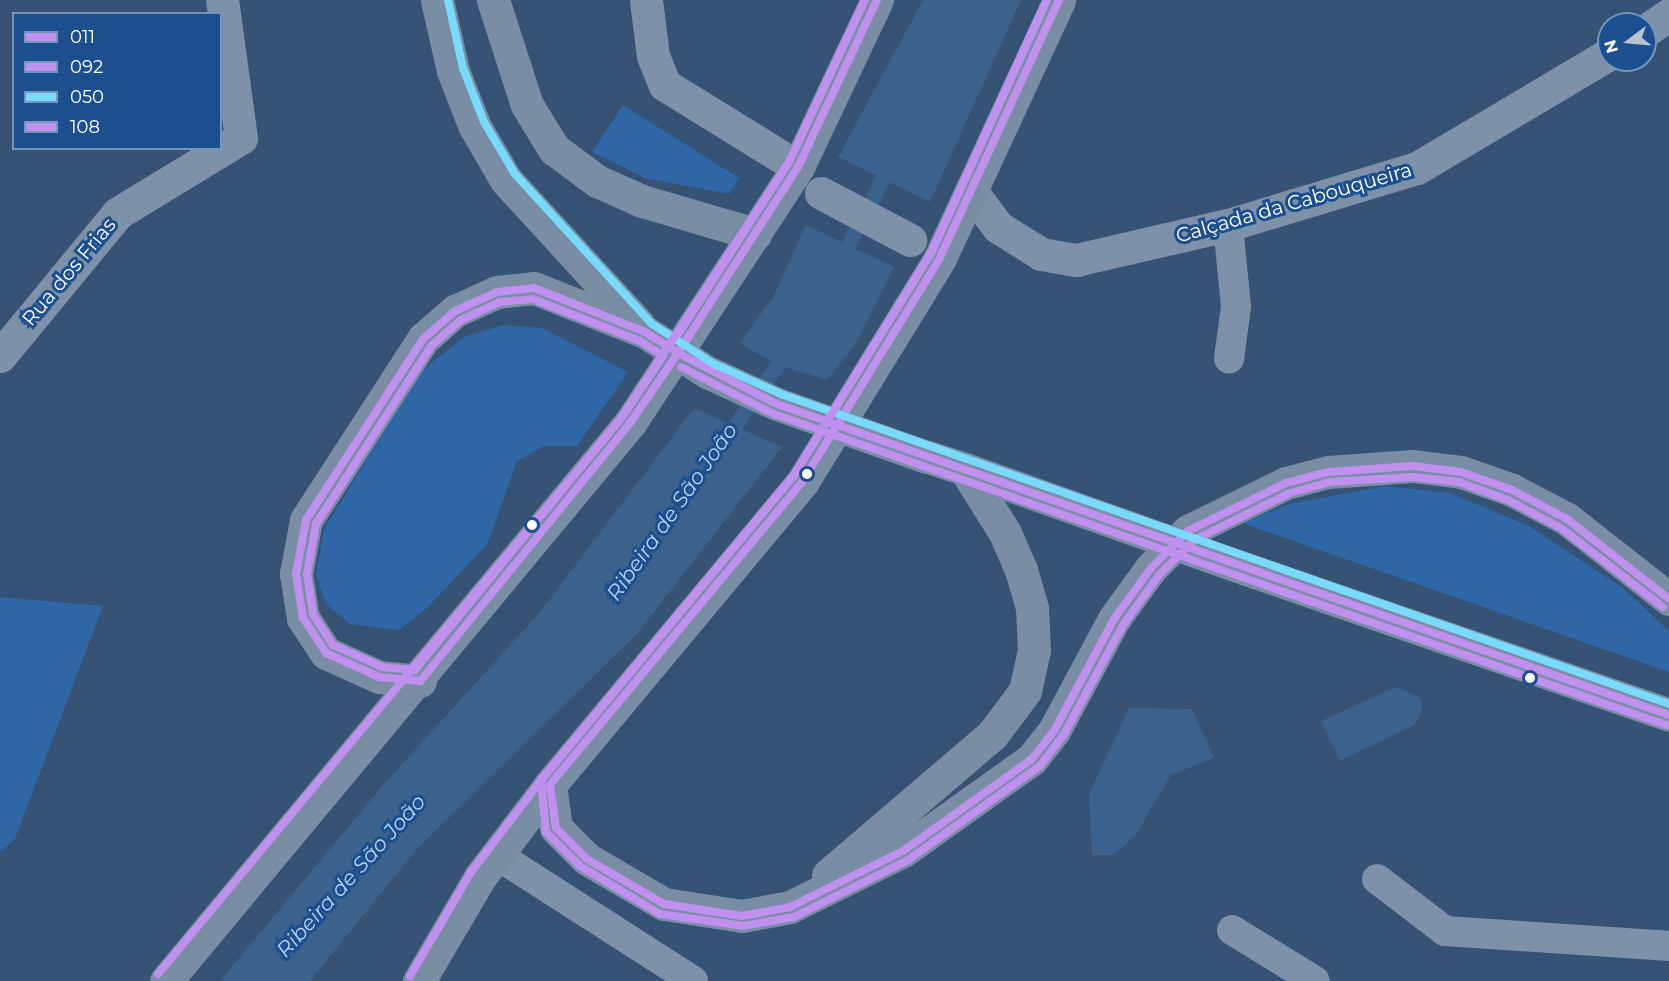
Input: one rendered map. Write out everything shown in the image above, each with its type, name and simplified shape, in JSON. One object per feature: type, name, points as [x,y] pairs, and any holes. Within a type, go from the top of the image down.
[{"type":"main road","points":[[437,0],[453,71],[475,127],[506,180],[645,332]]},
{"type":"main road","points":[[493,0],[527,105],[554,148],[597,181],[642,201],[755,234]]},
{"type":"main road","points":[[166,981],[420,681],[630,423],[798,167],[877,0]]},
{"type":"main road","points":[[419,981],[497,855],[550,785],[803,481],[940,258],[974,195],[1059,0]]},
{"type":"main road","points":[[420,681],[379,677],[326,653],[303,618],[296,574],[306,520],[423,339],[455,311],[497,292],[534,288],[645,332],[707,372],[777,404],[1246,569],[1669,714]]},
{"type":"main road","points":[[550,785],[556,828],[587,859],[664,904],[742,916],[790,907],[903,851],[1032,759],[1054,731],[1114,619],[1151,568],[1188,531],[1286,483],[1368,466],[1461,472],[1566,519],[1669,599]]},
{"type":"main road","points":[[790,907],[992,735],[1025,691],[1034,650],[1032,608],[1005,533],[965,469]]},
{"type":"street","name":"Rua dos Frias","points":[[0,356],[118,213],[242,138],[222,0]]},
{"type":"street","points":[[646,0],[653,56],[665,85],[798,167]]},
{"type":"street","name":"Calçada da Cabouqueira","points":[[974,195],[998,228],[1041,254],[1076,260],[1228,225],[1417,168],[1597,61]]},
{"type":"street","points":[[821,193],[909,240]]},
{"type":"lane","points":[[1228,225],[1236,306],[1229,359]]},
{"type":"lane","points":[[497,855],[693,981]]},
{"type":"lane","points":[[1377,879],[1445,931],[1669,946]]},
{"type":"lane","points":[[1232,930],[1315,981]]},
{"type":"shaded area","points":[[623,105],[739,178],[729,194],[645,178],[592,152]]},
{"type":"shaded area","points":[[503,325],[542,328],[628,372],[577,446],[544,446],[517,461],[488,543],[427,608],[399,630],[350,624],[326,604],[316,575],[324,529],[421,371],[466,336]]},
{"type":"shaded area","points":[[1385,486],[1450,493],[1529,526],[1623,588],[1669,631],[1669,672],[1242,523],[1289,504]]},
{"type":"shaded area","points":[[0,597],[103,606],[15,839],[0,852]]},
{"type":"water","points":[[923,0],[1021,0],[930,202],[838,157]]},
{"type":"water","points":[[806,225],[894,267],[855,345],[827,380],[777,365],[740,343],[773,297]]},
{"type":"water","points":[[694,408],[782,447],[637,634],[416,850],[310,981],[220,981],[384,784],[541,611]]},
{"type":"water","points":[[1396,687],[1421,698],[1422,711],[1414,725],[1340,761],[1321,721]]},
{"type":"water","points":[[1129,708],[1192,709],[1214,758],[1171,775],[1135,836],[1114,855],[1092,855],[1089,794]]},
{"type":"waterway","name":"Ribeira de São João","points":[[840,261],[892,160]]},
{"type":"waterway","name":"Ribeira de São João","points":[[723,442],[788,349]]},
{"type":"transit line","name":"050","points":[[448,0],[463,68],[484,122],[515,174],[652,324],[712,363],[781,394],[1669,704]]},
{"type":"transit line","name":"092","points":[[675,339],[789,162],[865,0]]},
{"type":"transit line","name":"108","points":[[158,974],[622,417],[789,162],[865,0]]},
{"type":"transit line","name":"011","points":[[678,353],[798,167],[877,0]]},
{"type":"transit line","name":"092","points":[[1047,0],[931,253],[794,475],[541,780],[546,832],[580,866],[660,914],[743,926],[794,917],[908,860],[1040,766],[1063,736],[1123,625],[1159,575],[1194,540],[1290,493],[1330,482],[1413,477],[1459,482],[1508,500],[1561,528],[1663,607]]},
{"type":"transit line","name":"108","points":[[410,976],[471,872],[542,779],[794,475],[931,253],[1047,0]]},
{"type":"transit line","name":"011","points":[[1059,0],[940,258],[803,481],[550,785],[556,828],[587,859],[664,904],[742,916],[790,907],[903,851],[1032,759],[1054,731],[1114,619],[1151,568],[1188,531],[1286,483],[1328,472],[1413,466],[1461,472],[1512,490],[1567,519],[1669,599]]},
{"type":"transit line","name":"011","points":[[534,288],[645,332],[678,353],[630,423],[420,681],[379,677],[326,653],[303,618],[296,574],[306,520],[423,339],[455,311],[497,292],[534,288]]},
{"type":"transit line","name":"092","points":[[533,299],[640,341],[663,356],[622,417],[415,670],[382,667],[333,645],[313,614],[307,574],[316,524],[431,346],[461,320],[500,302],[533,299]]},
{"type":"transit line","name":"011","points":[[678,353],[777,404],[1669,715]]},
{"type":"transit line","name":"092","points":[[681,367],[774,414],[1666,725]]}]
